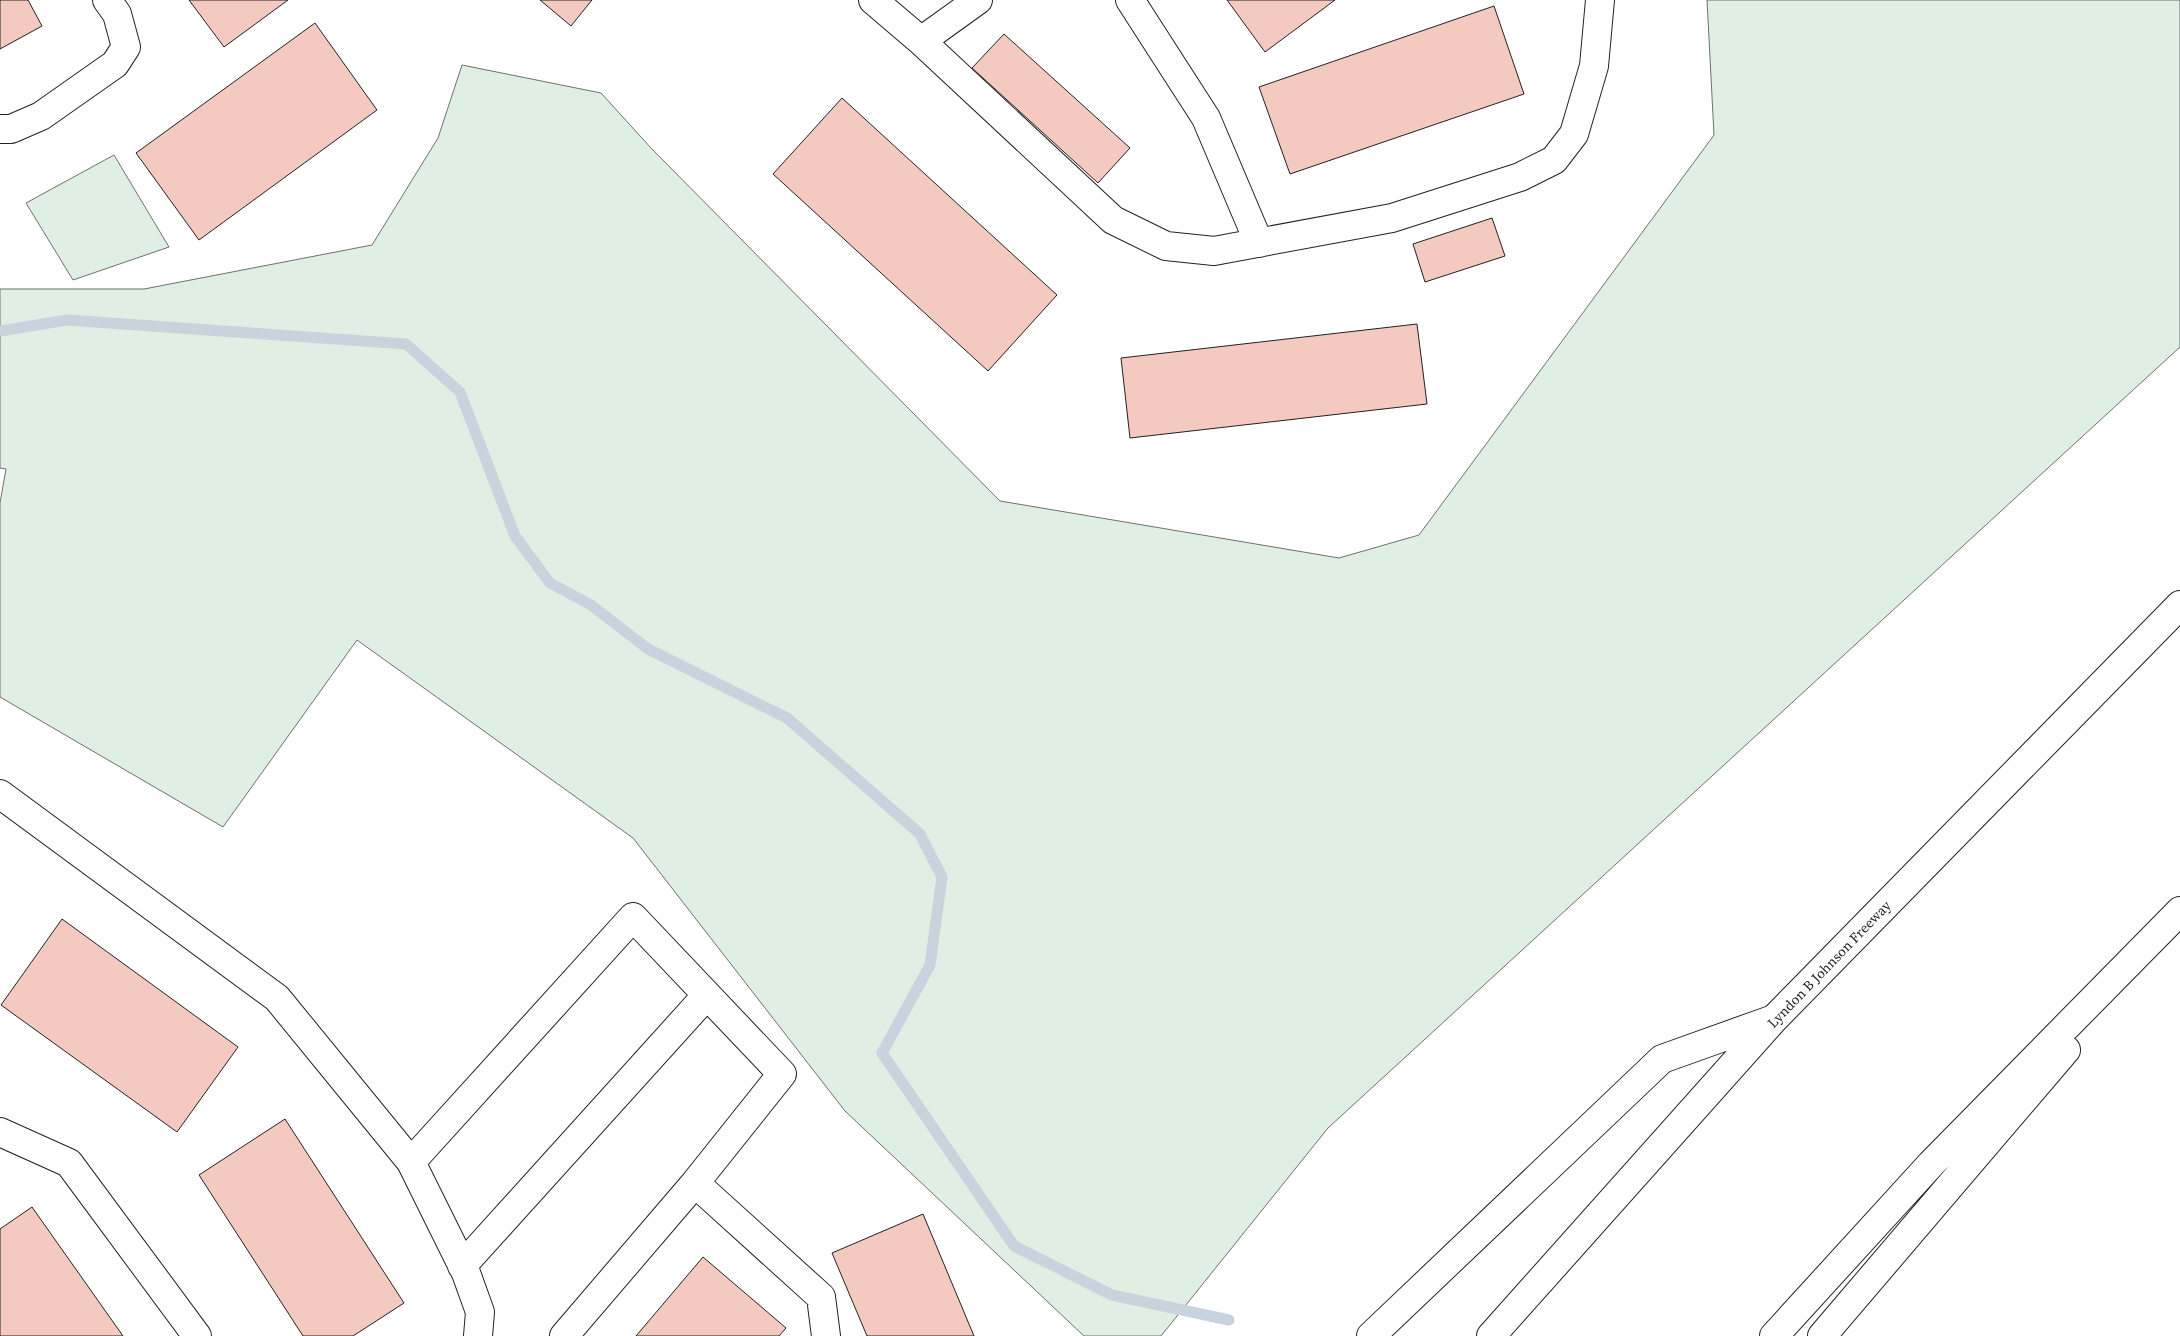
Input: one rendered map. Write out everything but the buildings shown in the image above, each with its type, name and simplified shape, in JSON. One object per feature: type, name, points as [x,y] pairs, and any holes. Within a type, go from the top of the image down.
[{"type":"main road","points":[[0,129],[11,129],[41,116],[115,64],[126,47],[117,14],[107,0]]},
{"type":"main road","points":[[873,0],[1113,220],[1166,246],[1214,251],[1392,218],[1520,177],[1554,160],[1574,134],[1594,66],[1600,0]]},
{"type":"main road","points":[[921,42],[978,0]]},
{"type":"main road","points":[[1130,0],[1206,118],[1259,243]]},
{"type":"main road","name":"Lyndon B Johnson Freeway","points":[[1492,1336],[1774,1019],[2180,605]]},
{"type":"main road","points":[[0,794],[277,998],[411,1162],[462,1266],[480,1312],[478,1336]]},
{"type":"main road","points":[[1774,1336],[1931,1164],[2180,910]]},
{"type":"main road","points":[[1822,1336],[2180,916]]},
{"type":"main road","points":[[411,1162],[632,917],[782,1074],[695,1183],[564,1336]]},
{"type":"main road","points":[[462,1266],[707,995]]},
{"type":"main road","points":[[1371,1336],[1662,1059],[1774,1019]]},
{"type":"main road","points":[[0,1132],[69,1163],[197,1336]]},
{"type":"main road","points":[[695,1183],[821,1297],[826,1336]]},
{"type":"green space","points":[[1707,0],[2180,0],[2180,347],[1328,1128],[1161,1336],[1084,1336],[845,1111],[633,838],[357,640],[223,827],[0,697],[0,503],[6,469],[0,468],[0,289],[144,289],[372,245],[438,138],[462,65],[601,93],[651,148],[1000,501],[1339,558],[1419,535],[1714,135]]},
{"type":"green space","points":[[114,155],[169,247],[73,280],[26,203]]},
{"type":"waterway","points":[[0,331],[67,320],[406,344],[460,392],[515,536],[550,583],[591,605],[648,649],[787,718],[920,834],[942,877],[930,965],[882,1053],[1014,1246],[1112,1295],[1229,1320]]}]
